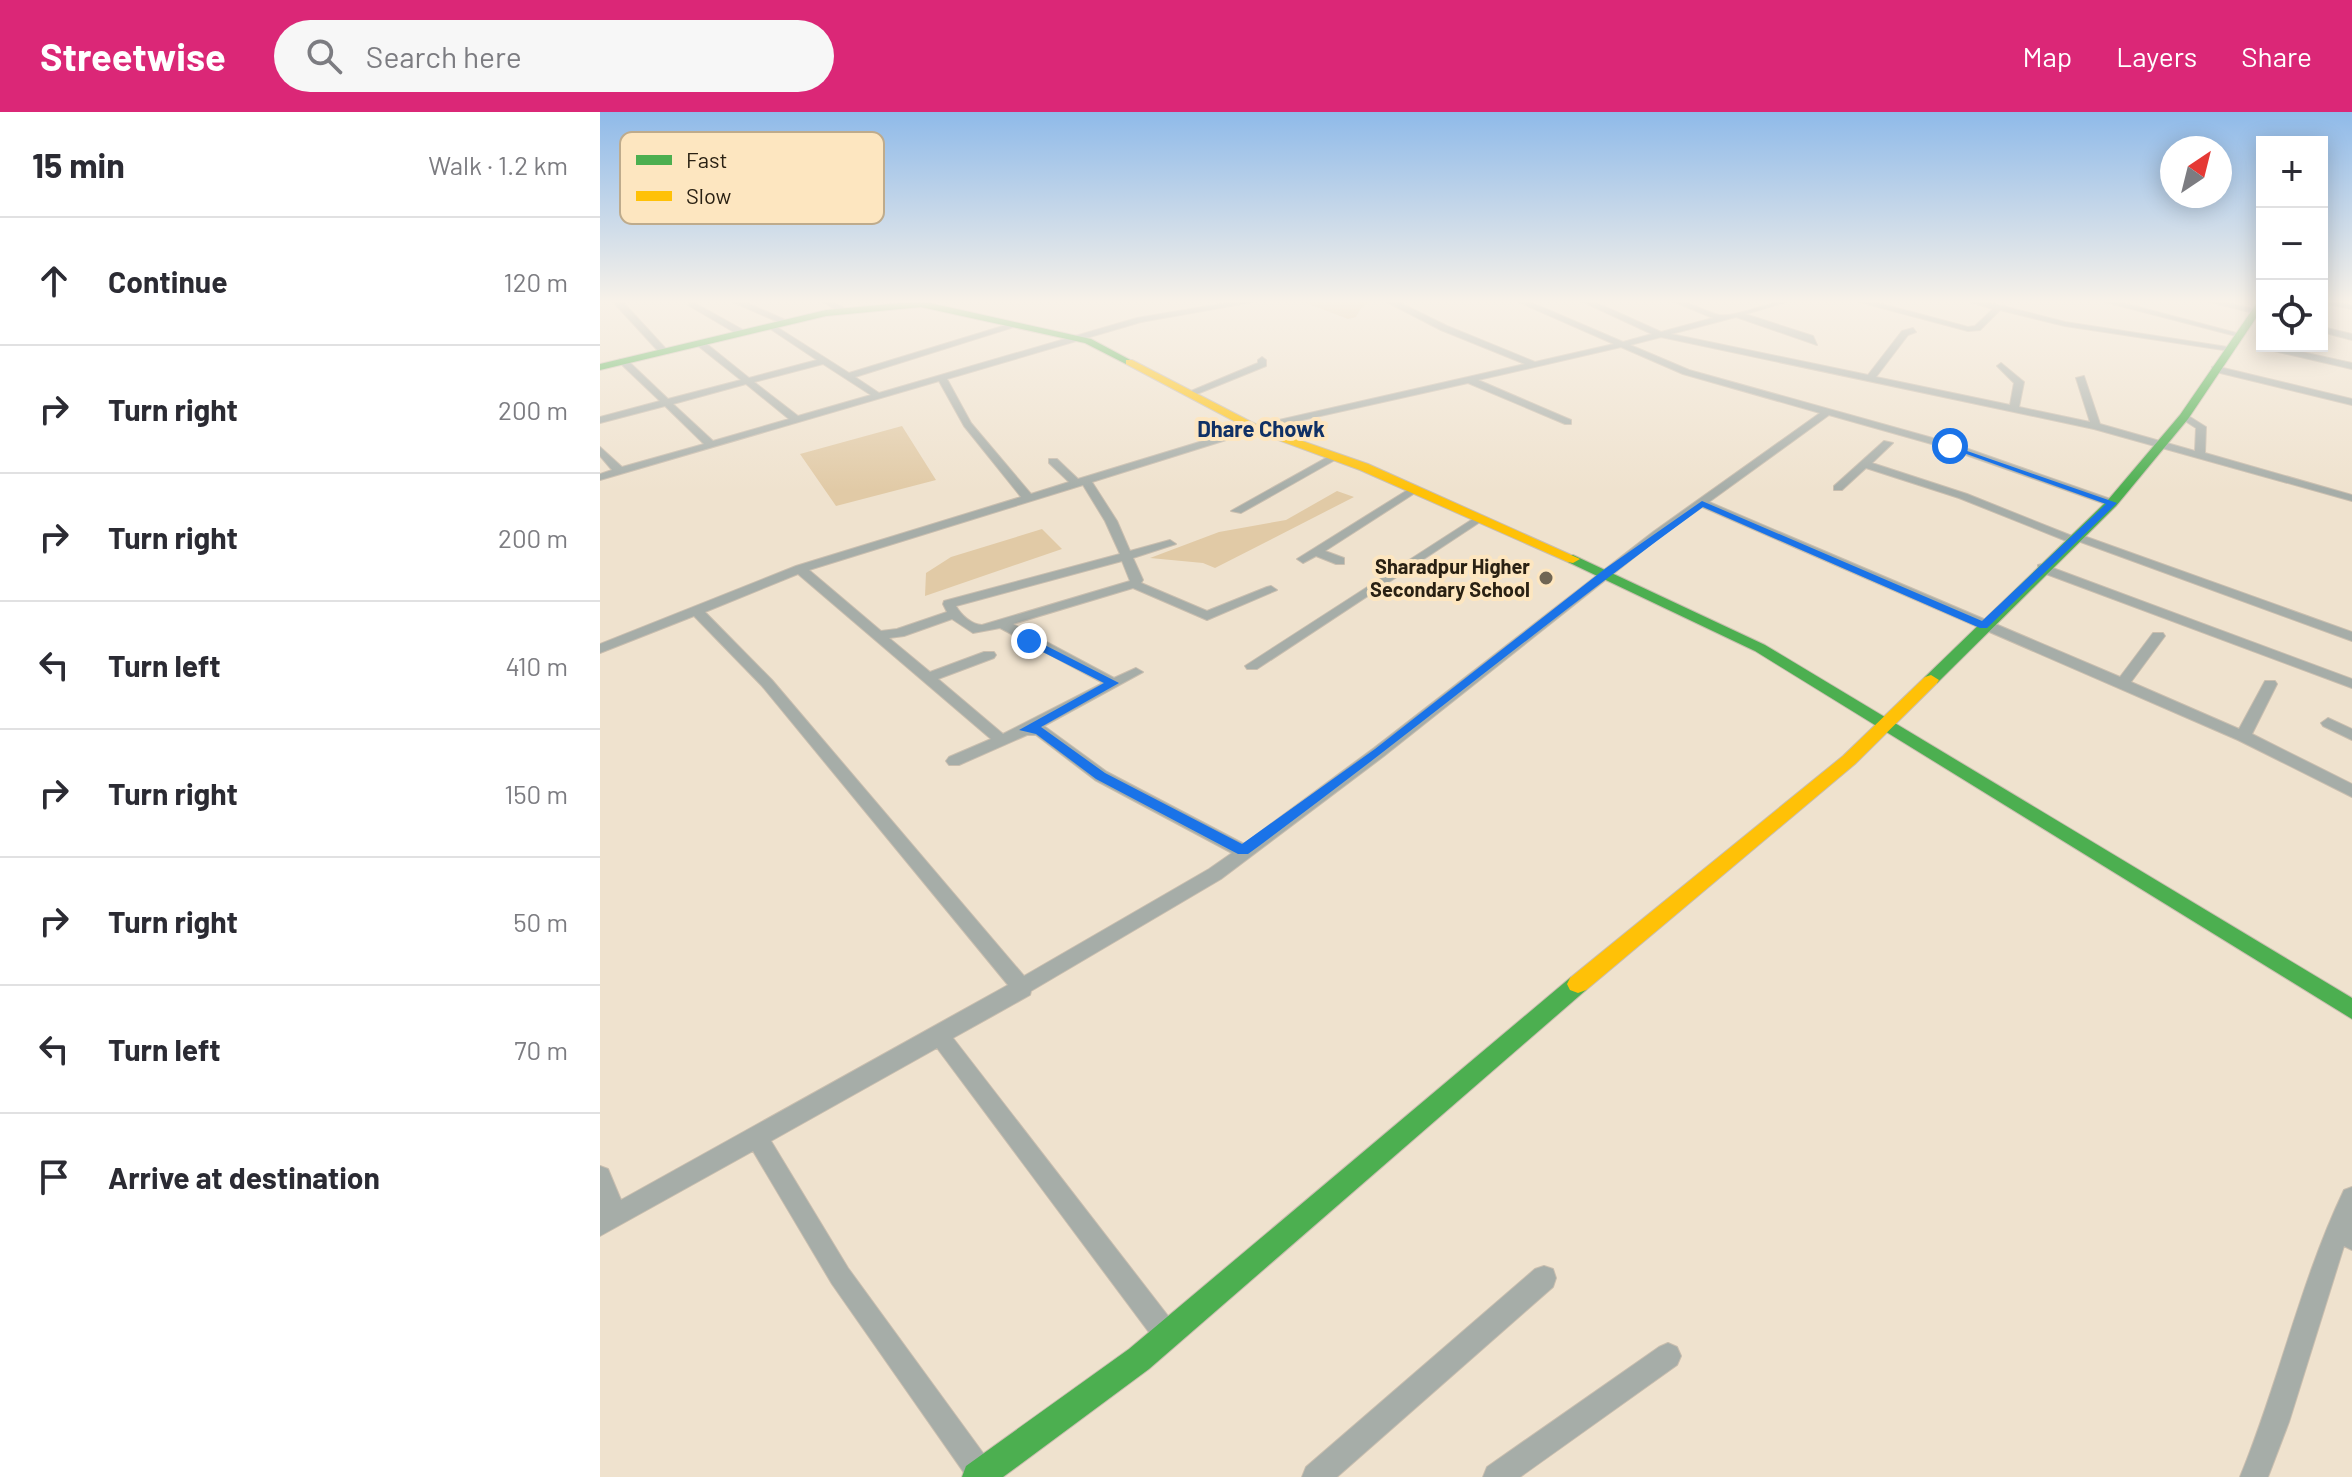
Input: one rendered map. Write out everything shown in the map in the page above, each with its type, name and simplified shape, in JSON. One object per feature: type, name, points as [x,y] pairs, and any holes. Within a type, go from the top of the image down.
[{"type":"street","points":[[626,364],[663,403],[711,445]]},
{"type":"street","points":[[725,364],[796,420]]},
{"type":"street","points":[[600,420],[812,364]]},
{"type":"street","points":[[827,364],[878,396]]},
{"type":"street","points":[[846,377],[889,364]]},
{"type":"street","points":[[600,477],[989,364]]},
{"type":"street","points":[[1131,364],[1255,428],[1337,456],[1414,489],[1605,574],[1760,648],[2352,1009]]},
{"type":"street","points":[[1189,394],[1263,364]]},
{"type":"street","points":[[600,649],[800,569],[1255,428],[1533,364]]},
{"type":"street","points":[[1664,364],[1970,452],[2112,503]]},
{"type":"street","points":[[1798,364],[2096,426],[2352,498]]},
{"type":"street","points":[[1870,379],[1882,364]]},
{"type":"street","points":[[757,1137],[840,1276],[979,1476],[1139,1359],[1849,760],[2042,568],[2112,503],[2184,417],[2219,364]]},
{"type":"street","points":[[2001,366],[2019,382],[2014,408]]},
{"type":"street","points":[[2215,369],[2352,402]]},
{"type":"street","points":[[942,378],[967,424],[1028,498]]},
{"type":"street","points":[[2081,378],[2096,426]]},
{"type":"street","points":[[1466,379],[1568,422]]},
{"type":"street","points":[[600,1177],[607,1219],[940,1036],[1158,911],[1215,874],[1379,752],[1605,574],[1829,411]]},
{"type":"street","points":[[2184,417],[2201,427],[2200,454]]},
{"type":"street","points":[[1838,488],[1888,443]]},
{"type":"street","points":[[600,450],[619,471]]},
{"type":"street","points":[[1237,511],[1337,456]]},
{"type":"street","points":[[1053,461],[1081,482],[1111,521],[1137,580],[1134,584]]},
{"type":"street","points":[[1866,465],[1963,496],[2352,637]]},
{"type":"street","points":[[1303,559],[1414,489]]},
{"type":"street","points":[[1702,503],[2243,736],[2352,791]]},
{"type":"street","points":[[1252,666],[1479,518]]},
{"type":"street","points":[[1170,544],[1126,553],[949,604],[954,614],[973,629],[1002,624],[1134,584],[1145,585],[1207,616],[1271,590]]},
{"type":"street","points":[[1315,551],[1340,561]]},
{"type":"street","points":[[2042,568],[2352,684]]},
{"type":"street","points":[[800,569],[1000,739]]},
{"type":"street","points":[[695,609],[767,683],[1023,989]]},
{"type":"street","points":[[879,635],[899,633],[954,614]]},
{"type":"street","points":[[1002,624],[1113,683]]},
{"type":"street","points":[[2122,684],[2158,636]]},
{"type":"street","points":[[928,678],[989,655]]},
{"type":"street","points":[[954,761],[1025,730],[1136,672]]},
{"type":"street","points":[[2243,736],[2270,684]]},
{"type":"street","points":[[2328,723],[2352,735]]},
{"type":"street","points":[[1025,730],[1039,730],[1101,776],[1243,851]]},
{"type":"street","points":[[940,1036],[1166,1334]]},
{"type":"street","points":[[2254,1477],[2345,1233],[2352,1198]]},
{"type":"street","points":[[1316,1477],[1544,1278]]},
{"type":"street","points":[[1497,1477],[1668,1356]]},
{"type":"shaded area","points":[[902,426],[936,480],[836,506],[800,454]]},
{"type":"shaded area","points":[[1337,491],[1354,497],[1215,568],[1203,563],[1150,558],[1219,532],[1286,520]]},
{"type":"shaded area","points":[[1042,529],[1062,549],[925,596],[926,573],[951,557]]},
{"type":"traffic: fast","points":[[600,367],[614,364]]},
{"type":"traffic: fast","points":[[1931,680],[2112,503],[2184,417],[2220,364]]},
{"type":"traffic: fast","points":[[1573,559],[1760,648],[2352,1009]]},
{"type":"traffic: fast","points":[[977,1477],[1139,1359],[1578,984]]},
{"type":"traffic: slow","points":[[1132,364],[1255,428],[1364,467],[1573,559]]},
{"type":"traffic: slow","points":[[1578,984],[1849,760],[1931,680]]},
{"type":"place","name":"Sharadpur Higher Secondary School","points":[[1546,578]]},
{"type":"district","name":"Dhare Chowk","points":[[1261,428]]},
{"type":"route","points":[[1029,641],[1073,660],[1113,683],[1025,730],[1039,730],[1101,776],[1243,851],[1379,752],[1609,570],[1702,503],[1984,626],[2112,503],[1950,446]]}]
